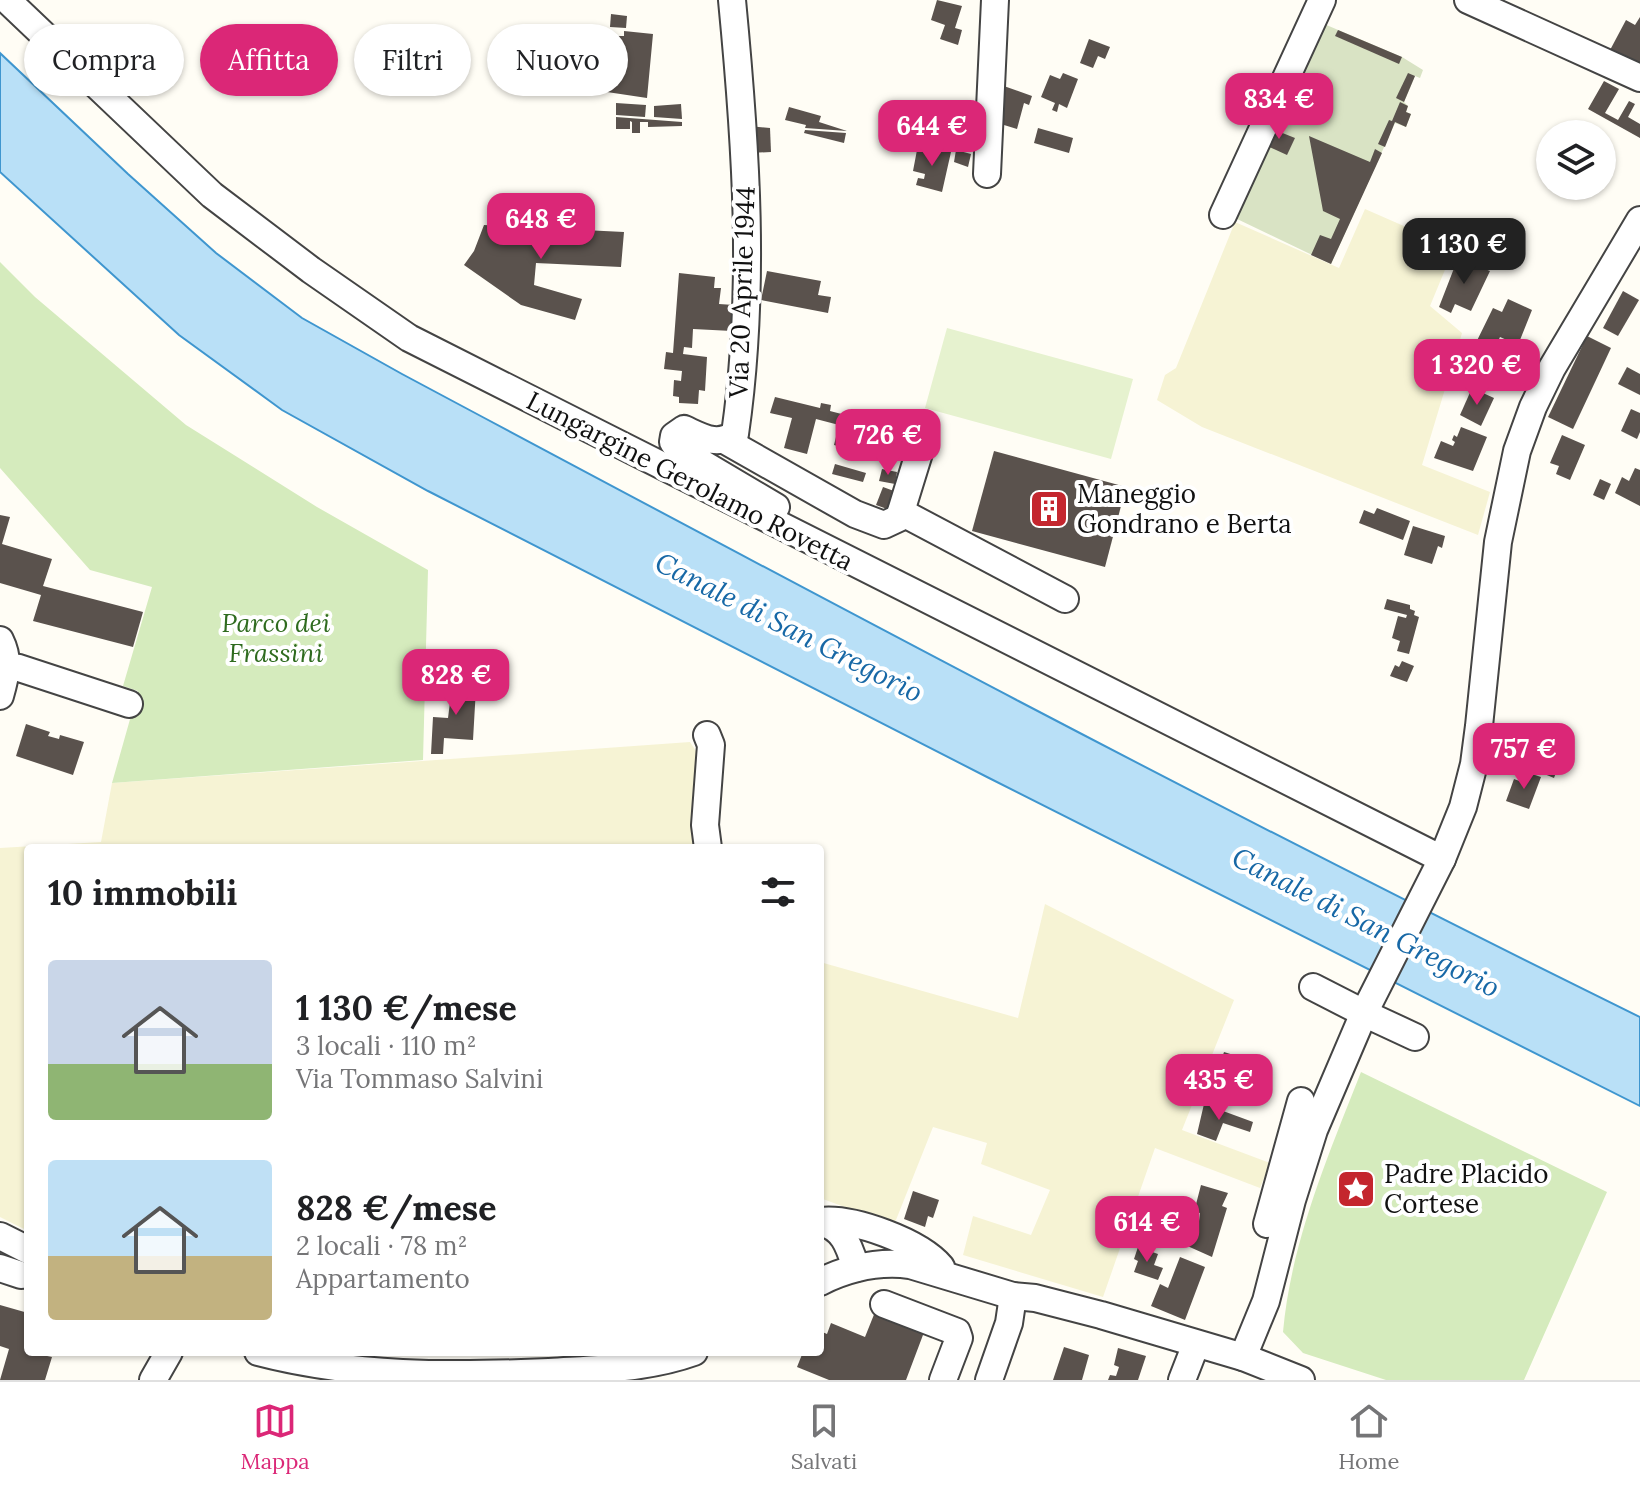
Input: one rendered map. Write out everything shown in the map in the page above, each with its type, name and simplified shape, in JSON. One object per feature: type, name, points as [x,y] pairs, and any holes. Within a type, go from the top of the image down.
[{"type":"street","name":"Lungargine Gerolamo Rovetta","points":[[7,0],[212,195],[311,270],[409,338],[1439,865]]},
{"type":"street","name":"Via 20 Aprile 1944","points":[[726,441],[735,434],[740,400],[746,337],[748,255],[746,173],[732,0]]},
{"type":"street","points":[[987,174],[995,0]]},
{"type":"street","points":[[1223,215],[1322,0]]},
{"type":"street","points":[[1468,0],[1640,78]]},
{"type":"street","points":[[1243,1357],[1269,1288],[1314,1130],[1367,1008],[1439,865],[1463,807],[1474,764],[1498,542],[1517,451],[1552,368],[1640,220]]},
{"type":"street","points":[[810,542],[798,522],[678,449],[673,442],[674,436],[684,429],[713,441],[726,441],[855,514],[884,525],[899,518],[920,450]]},
{"type":"street","points":[[901,512],[1065,599]]},
{"type":"street","points":[[0,640],[6,651],[8,667],[0,696]]},
{"type":"street","points":[[8,667],[129,704]]},
{"type":"street","points":[[707,735],[711,745],[705,825],[707,844]]},
{"type":"street","points":[[1313,987],[1367,1008],[1415,1037]]},
{"type":"street","points":[[1269,1288],[1255,1283],[1256,1267],[1301,1101]]},
{"type":"street","points":[[824,1221],[834,1219],[865,1227],[916,1247],[934,1259],[949,1276]]},
{"type":"street","points":[[824,1224],[836,1228],[847,1240],[856,1268]]},
{"type":"street","points":[[0,1236],[16,1264]]},
{"type":"street","points":[[824,1280],[856,1268],[894,1263],[1013,1296],[1070,1306],[1243,1357],[1301,1380]]},
{"type":"street","points":[[989,1380],[1009,1323],[1013,1296]]},
{"type":"street","points":[[884,1304],[957,1332],[959,1338],[943,1380]]},
{"type":"street","points":[[1182,1380],[1196,1344]]},
{"type":"street","points":[[274,1356],[357,1370],[461,1375],[616,1369],[664,1362],[682,1356]]},
{"type":"shaded area","points":[[1365,209],[1454,248],[1430,306],[1462,333],[1422,465],[1490,492],[1478,535],[1202,427],[1157,400],[1165,375],[1176,368],[1235,222],[1339,268]]},
{"type":"shaded area","points":[[690,742],[696,751],[694,844],[67,844],[101,842],[112,783]]},
{"type":"shaded area","points":[[24,847],[24,1229],[0,1217],[0,848]]},
{"type":"shaded area","points":[[1045,904],[1234,1000],[1182,1130],[1270,1163],[1260,1188],[1155,1148],[1103,1297],[963,1255],[973,1216],[1031,1235],[1050,1190],[981,1164],[987,1143],[933,1127],[894,1225],[824,1199],[824,963],[1018,1018]]},
{"type":"green space","points":[[1317,21],[1402,57],[1423,70],[1420,78],[1415,76],[1404,102],[1408,106],[1406,112],[1411,114],[1406,127],[1395,123],[1331,264],[1235,218]]},
{"type":"green space","name":"Parco dei Frassini","points":[[0,262],[35,297],[186,425],[317,507],[428,570],[423,760],[112,783],[138,691],[123,686],[152,587],[90,570],[0,468]]},
{"type":"green space","points":[[947,328],[1133,379],[1111,459],[925,408]]},
{"type":"green space","points":[[1361,1072],[1607,1192],[1524,1380],[1386,1380],[1303,1353],[1283,1332],[1287,1298],[1302,1232]]},
{"type":"water","name":"Canale di San Gregorio","points":[[0,53],[24,76],[24,96],[45,96],[216,253],[302,318],[1018,701],[1640,1017],[1640,1106],[428,491],[282,410],[179,335],[0,172]]},
{"type":"building","points":[[937,0],[962,6],[955,28],[962,30],[958,45],[940,39],[945,25],[931,20]]},
{"type":"building","points":[[611,14],[627,16],[626,24],[610,24]]},
{"type":"building","points":[[1640,17],[1640,69],[1609,52],[1626,20],[1635,25]]},
{"type":"building","points":[[1338,30],[1402,57],[1399,64],[1335,36]]},
{"type":"building","points":[[628,31],[653,34],[647,98],[628,95]]},
{"type":"building","points":[[1089,39],[1110,47],[1105,59],[1098,56],[1093,68],[1080,63]]},
{"type":"building","points":[[1063,73],[1078,79],[1067,108],[1059,104],[1057,112],[1052,110],[1055,103],[1041,97],[1050,75],[1060,79]]},
{"type":"building","points":[[1408,73],[1415,76],[1404,102],[1396,98]]},
{"type":"building","points":[[1604,81],[1619,89],[1605,113],[1618,120],[1629,101],[1635,104],[1628,117],[1640,124],[1640,138],[1616,125],[1616,120],[1608,120],[1588,109]]},
{"type":"building","points":[[1001,85],[1032,96],[1029,105],[1024,103],[1017,129],[991,121]]},
{"type":"building","points":[[1400,102],[1408,106],[1406,112],[1411,114],[1406,127],[1395,122],[1385,147],[1378,144]]},
{"type":"building","points":[[616,103],[646,105],[645,117],[616,115]]},
{"type":"building","points":[[681,104],[682,119],[654,117],[654,106]]},
{"type":"building","points":[[789,107],[821,116],[819,122],[847,131],[805,128],[806,125],[785,120]]},
{"type":"building","points":[[616,117],[682,122],[682,126],[648,127],[648,122],[640,122],[640,133],[632,133],[630,121],[630,129],[616,129]]},
{"type":"building","points":[[748,126],[770,128],[771,152],[749,153]]},
{"type":"building","points":[[1038,128],[1073,138],[1069,153],[1034,143]]},
{"type":"building","points":[[1270,128],[1295,138],[1287,155],[1263,144]]},
{"type":"building","points":[[805,130],[846,133],[844,143],[804,133]]},
{"type":"building","points":[[1309,136],[1370,162],[1375,149],[1382,153],[1331,264],[1311,255],[1320,235],[1331,239],[1340,219],[1323,211]]},
{"type":"building","points":[[927,147],[951,152],[942,192],[916,185],[918,178],[924,179],[925,174],[913,171],[917,150],[926,152]]},
{"type":"building","points":[[956,150],[971,154],[968,167],[954,162]]},
{"type":"building","points":[[484,225],[624,232],[621,267],[536,263],[534,285],[582,299],[575,320],[521,305],[464,265],[474,251]]},
{"type":"building","points":[[1458,258],[1490,271],[1471,311],[1455,304],[1451,313],[1439,307]]},
{"type":"building","points":[[767,271],[821,281],[818,295],[831,297],[828,313],[761,300]]},
{"type":"building","points":[[679,273],[715,277],[714,288],[721,288],[719,304],[734,305],[732,331],[693,329],[692,348],[684,347],[683,354],[707,357],[705,391],[699,390],[698,404],[679,403],[679,397],[673,396],[674,380],[681,381],[682,371],[664,369],[666,352],[673,353]]},
{"type":"building","points":[[1623,291],[1639,300],[1618,336],[1603,328]]},
{"type":"building","points":[[1508,299],[1532,310],[1518,345],[1500,337],[1479,382],[1461,374],[1463,370],[1455,367],[1459,358],[1467,361],[1493,308],[1502,312]]},
{"type":"building","points":[[1587,336],[1611,348],[1573,429],[1548,417]]},
{"type":"building","points":[[1627,367],[1640,374],[1640,395],[1618,384]]},
{"type":"building","points":[[1472,388],[1494,398],[1481,426],[1460,415]]},
{"type":"building","points":[[775,397],[820,408],[821,403],[831,405],[830,411],[853,417],[854,413],[902,425],[893,460],[834,445],[839,425],[816,419],[807,454],[784,448],[792,418],[770,413]]},
{"type":"building","points":[[1631,409],[1640,413],[1637,439],[1621,431]]},
{"type":"building","points":[[1461,427],[1487,437],[1473,471],[1434,458],[1441,441],[1453,446],[1454,435],[1457,437]]},
{"type":"building","points":[[1562,435],[1585,445],[1570,480],[1556,474],[1559,466],[1550,463]]},
{"type":"building","name":"Maneggio Gondrano e Berta","points":[[994,451],[1126,487],[1105,567],[972,531]]},
{"type":"building","points":[[835,464],[866,473],[863,482],[832,474]]},
{"type":"building","points":[[1635,468],[1640,470],[1640,506],[1615,493],[1622,477],[1629,481]]},
{"type":"building","points":[[882,469],[897,472],[895,484],[879,481]]},
{"type":"building","points":[[1600,479],[1611,484],[1604,500],[1593,495]]},
{"type":"building","points":[[883,487],[894,491],[887,509],[876,505]]},
{"type":"building","points":[[1377,508],[1410,521],[1403,540],[1359,523],[1364,510],[1374,514]]},
{"type":"building","points":[[0,515],[10,517],[2,544],[52,559],[43,586],[143,612],[133,647],[33,621],[41,595],[0,583]]},
{"type":"building","points":[[1413,526],[1445,536],[1432,564],[1404,555]]},
{"type":"building","points":[[1387,599],[1410,605],[1410,609],[1415,611],[1414,615],[1419,617],[1409,654],[1397,651],[1400,641],[1392,638],[1398,616],[1406,618],[1407,615],[1384,609]]},
{"type":"building","points":[[434,651],[446,652],[444,677],[433,677]]},
{"type":"building","points":[[1402,661],[1414,666],[1407,682],[1390,676],[1395,665],[1399,667]]},
{"type":"building","points":[[450,681],[472,682],[472,688],[476,688],[473,740],[444,738],[443,754],[431,754],[433,717],[448,718]]},
{"type":"building","points":[[26,724],[50,732],[48,736],[59,739],[60,735],[84,742],[73,775],[16,756]]},
{"type":"building","points":[[1544,755],[1560,762],[1554,778],[1537,771]]},
{"type":"building","points":[[1529,773],[1541,777],[1529,809],[1506,801],[1514,779],[1525,783]]},
{"type":"building","points":[[1224,1052],[1259,1063],[1246,1102],[1211,1090]]},
{"type":"building","points":[[1204,1104],[1253,1122],[1250,1132],[1223,1123],[1216,1141],[1197,1134]]},
{"type":"building","points":[[1201,1185],[1228,1193],[1222,1206],[1227,1208],[1212,1257],[1183,1244],[1195,1219],[1199,1221],[1200,1213],[1194,1212]]},
{"type":"building","points":[[913,1191],[939,1200],[933,1218],[928,1216],[925,1227],[904,1219]]},
{"type":"building","points":[[1138,1247],[1158,1254],[1154,1265],[1163,1268],[1158,1280],[1134,1272]]},
{"type":"building","points":[[1180,1257],[1205,1267],[1185,1320],[1151,1306],[1160,1284],[1168,1288]]},
{"type":"building","points":[[0,1305],[24,1312],[24,1356],[52,1357],[45,1380],[0,1380],[9,1349],[0,1346]]},
{"type":"building","points":[[877,1307],[926,1327],[906,1380],[829,1380],[797,1367],[801,1356],[824,1356],[824,1333],[827,1334],[831,1323],[865,1337]]},
{"type":"building","points":[[1064,1347],[1089,1355],[1082,1380],[1053,1380]]},
{"type":"building","points":[[1118,1348],[1146,1356],[1138,1380],[1108,1380],[1110,1375],[1116,1376],[1119,1367],[1114,1365]]},
{"type":"place","name":"Maneggio Gondrano e Berta","points":[[1049,509]]},
{"type":"place","name":"Padre Placido Cortese","points":[[1356,1189]]}]
